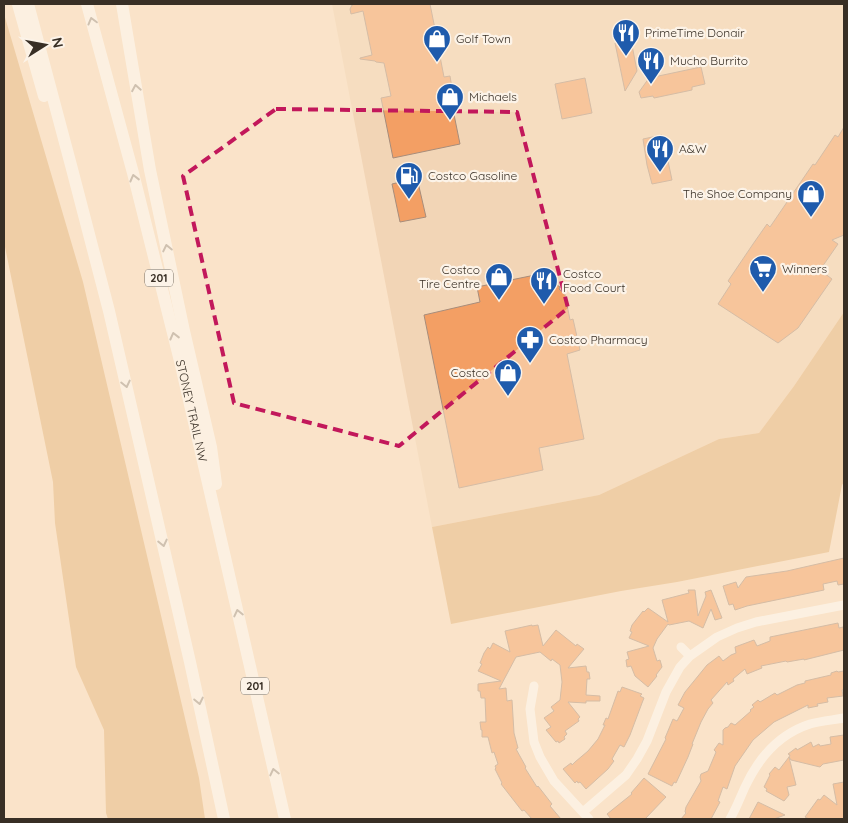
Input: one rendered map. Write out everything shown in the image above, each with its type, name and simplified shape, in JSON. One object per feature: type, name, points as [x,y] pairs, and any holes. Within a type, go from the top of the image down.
[{"type":"highway","points":[[18,4],[68,183],[103,320],[115,337]]},
{"type":"highway","points":[[28,4],[115,337],[224,819]]},
{"type":"highway","name":"STONEY TRAIL NW","points":[[87,4],[178,352],[285,819]]},
{"type":"highway","points":[[122,4],[152,180],[182,324],[211,447],[225,553]]},
{"type":"street","points":[[534,686],[530,709],[534,742],[540,757],[554,781],[586,816],[626,775],[637,760],[647,741],[666,692],[680,667],[690,656],[717,637],[737,628],[756,622],[844,605]]},
{"type":"street","points":[[681,647],[690,656]]},
{"type":"street","points":[[730,819],[755,768],[779,741],[800,727],[812,723],[844,718]]},
{"type":"highlighted area","points":[[276,109],[517,112],[568,308],[399,446],[234,403],[183,176]]},
{"type":"shaded area","points":[[332,4],[844,4],[844,312],[794,386],[759,433],[719,439],[599,495],[432,527]]},
{"type":"shaded area","points":[[4,14],[83,282],[199,778],[205,819],[108,819],[106,813],[104,730],[76,667],[55,523],[53,482],[4,242]]},
{"type":"shaded area","points":[[844,312],[844,482],[829,552],[451,624],[432,527],[599,495],[719,439],[759,433],[794,386]]},
{"type":"building","points":[[355,4],[430,4],[436,34],[441,33],[443,40],[437,41],[444,77],[450,76],[453,87],[454,94],[450,95],[460,144],[393,158],[381,98],[391,96],[384,63],[360,59],[372,55],[363,11],[351,14],[350,9]]},
{"type":"building","points":[[631,40],[637,71],[625,91],[615,43]]},
{"type":"building","points":[[701,67],[705,84],[692,87],[692,90],[654,98],[653,96],[641,98],[639,92],[649,78]]},
{"type":"building","points":[[585,78],[592,113],[562,119],[555,84]]},
{"type":"building","points":[[844,127],[844,235],[832,240],[838,244],[820,270],[832,279],[798,328],[778,343],[718,304],[731,284],[728,281],[767,224],[770,227],[813,164],[815,165],[835,135],[838,137]]},
{"type":"building","points":[[662,135],[672,180],[652,184],[643,139]]},
{"type":"building","name":"Costco Gasoline","points":[[417,178],[426,217],[400,222],[392,184]]},
{"type":"building","name":"Costco","points":[[535,275],[536,279],[540,278],[547,283],[549,280],[560,287],[559,289],[565,294],[570,320],[573,319],[580,350],[567,354],[584,439],[539,448],[543,470],[459,488],[424,315],[480,302],[477,287]]},
{"type":"building","points":[[844,558],[844,584],[838,585],[837,581],[823,584],[824,590],[735,610],[733,604],[729,605],[723,586],[736,582],[738,588],[746,577],[787,571]]},
{"type":"building","points":[[688,590],[695,590],[698,616],[706,596],[705,592],[711,590],[722,618],[715,620],[711,609],[703,628],[689,621],[668,624],[653,648],[657,661],[660,660],[662,667],[648,687],[635,676],[631,666],[627,667],[626,660],[629,659],[627,652],[649,646],[629,638],[632,632],[630,631],[632,625],[643,611],[648,608],[668,622],[662,600],[689,593]]},
{"type":"building","points":[[838,623],[839,628],[843,627],[844,650],[804,660],[761,666],[762,668],[747,674],[745,669],[733,679],[734,681],[728,685],[727,682],[711,700],[713,703],[701,722],[676,783],[674,782],[672,786],[648,774],[666,739],[673,719],[677,721],[684,708],[678,705],[685,692],[707,665],[719,656],[723,661],[736,653],[735,647],[754,640],[757,646],[770,641],[770,637]]},
{"type":"building","points":[[538,625],[543,646],[556,630],[576,646],[577,644],[584,649],[568,668],[586,666],[590,679],[587,679],[586,695],[600,696],[600,701],[586,701],[586,703],[568,702],[580,717],[579,721],[565,731],[567,734],[564,737],[565,739],[559,743],[546,730],[551,727],[544,718],[554,711],[551,707],[560,700],[562,682],[560,665],[552,659],[551,661],[540,652],[516,657],[499,689],[506,688],[507,701],[512,700],[514,733],[518,748],[516,749],[525,768],[561,819],[532,819],[524,810],[522,811],[501,784],[495,769],[495,766],[498,764],[494,752],[492,753],[488,737],[482,737],[480,722],[486,722],[485,698],[481,698],[478,684],[501,681],[478,671],[482,664],[480,663],[484,653],[488,647],[490,649],[493,643],[510,652],[505,631]]},
{"type":"building","points":[[844,671],[843,696],[827,698],[828,702],[817,704],[818,706],[808,708],[808,705],[774,722],[753,740],[735,766],[727,789],[723,787],[718,801],[720,802],[711,819],[681,819],[686,813],[686,807],[701,781],[701,774],[708,771],[716,752],[714,750],[719,743],[723,745],[723,730],[725,728],[731,723],[735,725],[751,711],[754,707],[752,705],[758,700],[760,702],[775,693],[777,695],[805,683],[805,681],[831,675],[831,673]]},
{"type":"building","points":[[622,687],[642,694],[640,696],[644,698],[624,747],[620,745],[612,759],[614,761],[608,769],[586,789],[580,782],[578,783],[577,781],[575,783],[563,769],[571,763],[572,765],[598,739],[605,725],[603,725],[606,718],[608,719],[618,691],[620,692]]},
{"type":"building","points":[[844,735],[844,760],[823,764],[820,767],[791,760],[789,757],[790,755],[788,754],[796,748],[797,750],[811,742],[813,747],[819,744],[820,746],[831,744],[830,737]]},
{"type":"building","points":[[789,757],[796,785],[787,787],[789,795],[784,801],[766,791],[767,789],[764,787],[769,774],[775,767],[779,770]]},
{"type":"building","points":[[644,778],[666,797],[645,819],[611,819],[607,814],[632,794]]},
{"type":"building","points":[[844,782],[844,819],[809,819],[805,817],[818,799],[820,800],[824,795],[837,805],[833,784]]},
{"type":"building","points":[[758,802],[785,815],[774,819],[749,819]]},
{"type":"place","name":"PrimeTime Donair","points":[[626,57]]},
{"type":"place","name":"Golf Town","points":[[437,63]]},
{"type":"place","name":"Mucho Burrito","points":[[651,85]]},
{"type":"place","name":"Michaels","points":[[450,121]]},
{"type":"place","name":"A&W","points":[[660,173]]},
{"type":"place","name":"Costco Gasoline","points":[[409,200]]},
{"type":"place","name":"The Shoe Company","points":[[811,218]]},
{"type":"place","name":"Winners","points":[[763,293]]},
{"type":"place","name":"Costco Tire Centre","points":[[499,301]]},
{"type":"place","name":"Costco Food Court","points":[[544,305]]},
{"type":"place","name":"Costco Pharmacy","points":[[530,364]]},
{"type":"place","name":"Costco","points":[[508,397]]}]
